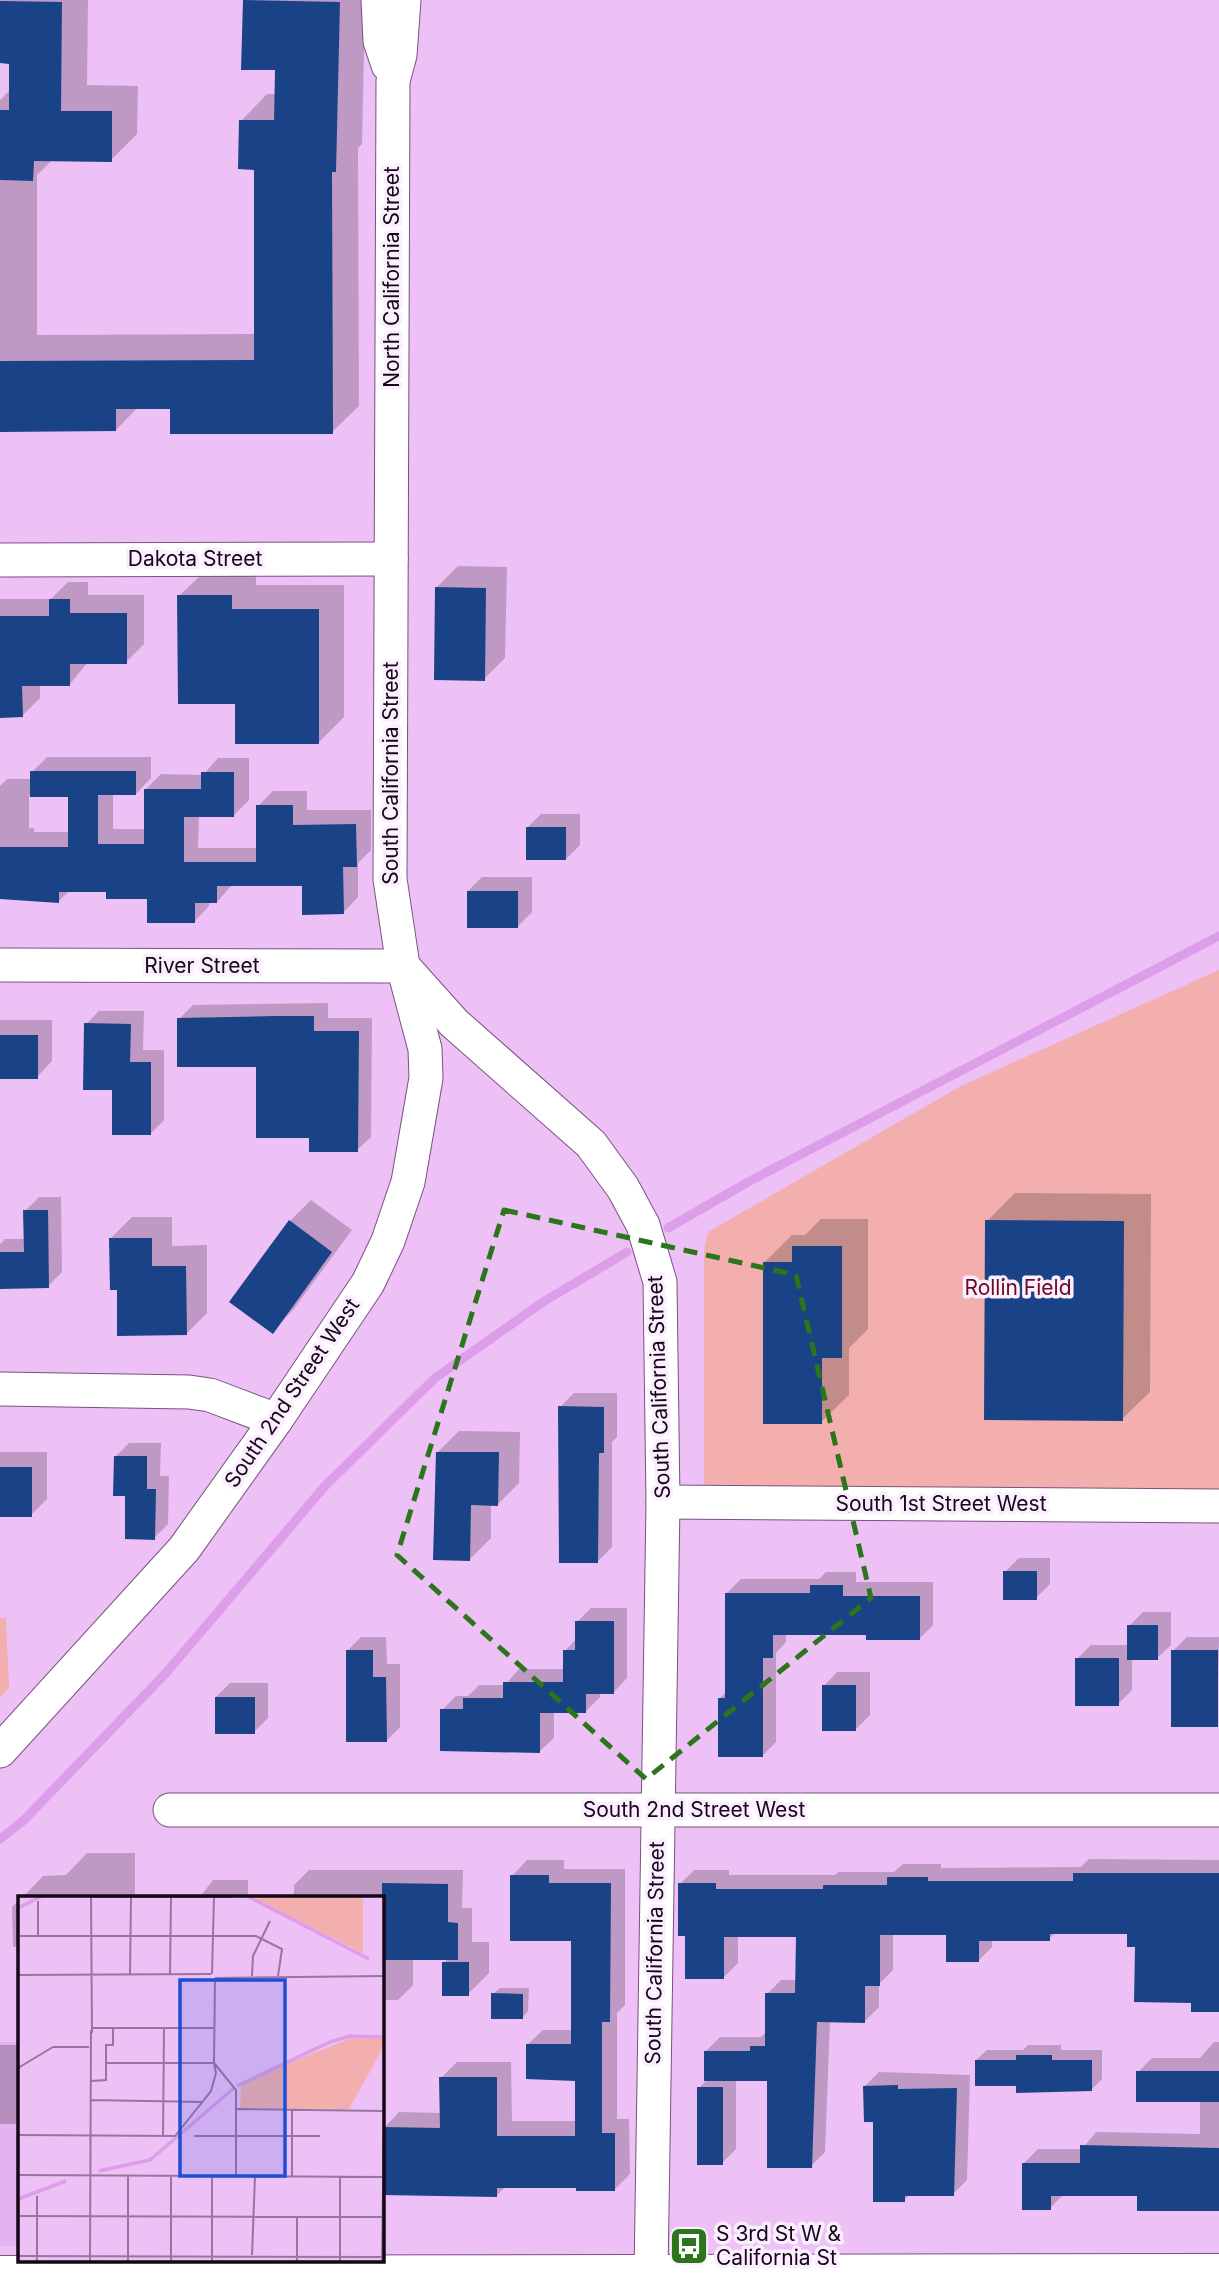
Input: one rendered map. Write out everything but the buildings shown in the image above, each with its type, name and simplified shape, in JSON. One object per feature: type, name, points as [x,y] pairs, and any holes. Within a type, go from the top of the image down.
[{"type":"main road","points":[[0,2275],[382,2278],[1219,2273]]},
{"type":"street","name":"North California Street","points":[[378,0],[380,41],[393,81]]},
{"type":"street","name":"North California Street","points":[[390,472],[393,81],[400,55],[404,0]]},
{"type":"street","name":"South California Street","points":[[390,472],[390,879],[403,966],[454,1023],[591,1144],[623,1188],[643,1225],[660,1282],[663,1502],[651,2275]]},
{"type":"street","name":"Dakota Street","points":[[0,560],[391,559]]},
{"type":"street","name":"River Street","points":[[0,965],[403,966]]},
{"type":"street","name":"South 2nd Street West","points":[[0,1751],[184,1549],[276,1420],[368,1283],[388,1241],[408,1182],[426,1078],[425,1049],[403,966]]},
{"type":"street","points":[[0,1389],[190,1392],[210,1395],[276,1420]]},
{"type":"street","name":"South 1st Street West","points":[[663,1502],[1219,1506]]},
{"type":"street","name":"South 2nd Street West","points":[[170,1810],[1219,1810]]},
{"type":"highlighted area","points":[[504,1210],[796,1275],[871,1598],[646,1779],[397,1555]]},
{"type":"shaded area","points":[[0,2042],[18,2042],[18,2246],[0,2246]]},
{"type":"green space","name":"Rollin Field","points":[[1219,970],[1219,1490],[704,1488],[704,1250],[708,1232],[961,1086]]},
{"type":"green space","points":[[0,1618],[6,1618],[9,1688],[0,1698]]},
{"type":"waterway","points":[[668,1228],[748,1182],[1219,936]]},
{"type":"waterway","points":[[0,1839],[24,1820],[166,1673],[325,1486],[435,1378],[543,1302],[627,1252]]},
{"type":"place","name":"S 3rd St W & California St","points":[[689,2246]]}]
